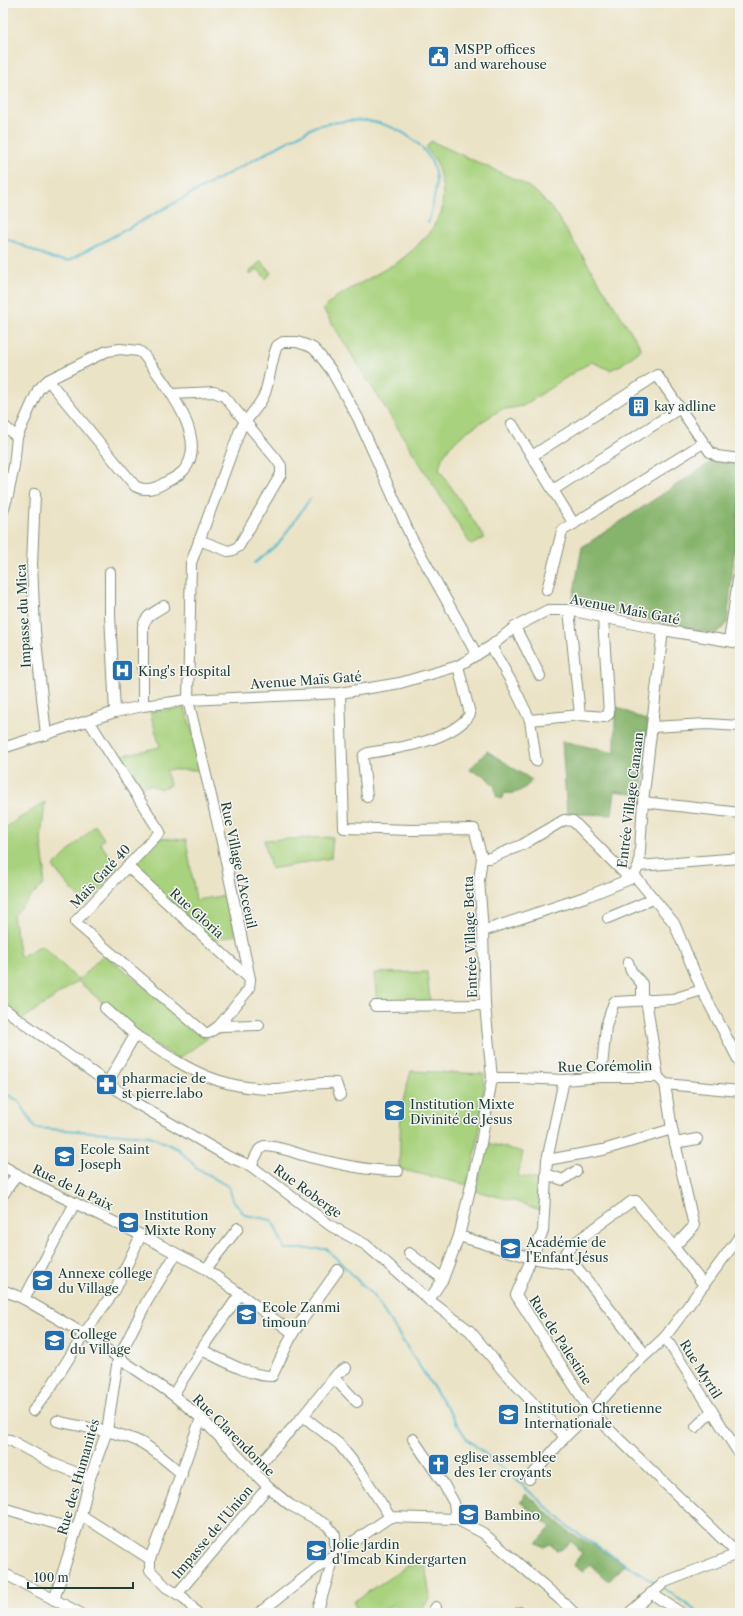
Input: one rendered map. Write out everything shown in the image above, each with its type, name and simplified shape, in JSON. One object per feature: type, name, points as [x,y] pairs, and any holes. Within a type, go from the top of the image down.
[{"type":"street","points":[[245,420],[259,404],[265,394],[276,346],[283,342],[297,342],[313,348],[330,370],[358,418],[411,538],[477,655]]},
{"type":"street","points":[[3,511],[12,473],[16,437],[38,390],[48,380],[107,351],[139,351],[143,354],[176,400],[191,436],[192,447],[190,459],[184,471],[164,484],[140,490],[135,486],[48,380]]},
{"type":"street","points":[[532,456],[657,375],[710,452],[718,456],[740,459]]},
{"type":"street","points":[[172,394],[219,393],[224,396],[277,460],[282,470],[239,546],[228,551],[199,540]]},
{"type":"street","points":[[553,490],[680,408]]},
{"type":"street","name":"Rue Village d'Acceuil","points":[[245,420],[191,563],[188,700],[222,842],[250,979]]},
{"type":"street","points":[[512,424],[574,524]]},
{"type":"street","points":[[3,425],[16,437]]},
{"type":"street","points":[[547,590],[562,531],[703,443]]},
{"type":"street","name":"Impasse du Mica","points":[[34,494],[32,564],[35,631],[46,735]]},
{"type":"street","points":[[729,641],[738,606],[740,568]]},
{"type":"street","points":[[110,572],[110,616],[115,712]]},
{"type":"street","points":[[142,706],[143,626],[149,615],[164,606]]},
{"type":"street","name":"Avenue Maïs Gaté","points":[[3,748],[88,720],[142,706],[188,700],[340,693],[400,683],[458,666],[477,655],[515,627],[548,610],[569,610],[663,630],[740,642]]},
{"type":"street","points":[[569,610],[580,715]]},
{"type":"street","points":[[530,720],[580,715],[604,717],[609,714],[603,618]]},
{"type":"street","points":[[515,627],[540,676]]},
{"type":"street","name":"Entrée Village Canaan","points":[[663,630],[634,873],[674,923],[702,990],[740,1063]]},
{"type":"street","points":[[490,646],[513,685],[530,720],[536,761]]},
{"type":"street","points":[[367,797],[363,759],[364,755],[430,740],[451,730],[468,717],[470,714],[458,666]]},
{"type":"street","name":"Entrée Village Betta","points":[[340,693],[344,828],[411,830],[474,829],[482,858],[479,880],[483,931],[485,1005],[492,1078],[481,1143],[459,1236],[443,1279],[429,1300]]},
{"type":"street","name":"Maïs Gaté 40","points":[[88,720],[160,832],[76,921],[76,923],[205,1033],[209,1033],[219,1026],[259,1025]]},
{"type":"street","points":[[652,727],[707,724],[740,726]]},
{"type":"street","points":[[643,802],[740,812]]},
{"type":"street","points":[[482,858],[490,858],[522,845],[564,820],[573,821],[634,873]]},
{"type":"street","points":[[483,931],[588,896],[634,873],[740,858]]},
{"type":"street","name":"Rue Gloria","points":[[127,866],[250,979]]},
{"type":"street","points":[[608,918],[654,899]]},
{"type":"street","points":[[628,962],[631,971],[642,984],[644,1000],[694,1226],[674,1248]]},
{"type":"street","points":[[219,1026],[249,989],[250,979]]},
{"type":"street","points":[[602,1077],[606,1026],[614,1002],[673,999],[702,990]]},
{"type":"street","points":[[375,1006],[485,1005]]},
{"type":"street","name":"Rue Roberge","points":[[3,1008],[134,1102],[227,1156],[251,1166],[331,1226],[366,1244],[429,1300],[470,1331],[504,1372],[565,1436]]},
{"type":"street","points":[[105,1008],[135,1035],[194,1072],[214,1080],[232,1085],[255,1088],[294,1088],[325,1082],[336,1083],[340,1094]]},
{"type":"street","points":[[108,1082],[135,1035]]},
{"type":"street","name":"Rue Corémolin","points":[[492,1078],[564,1080],[602,1077],[662,1080],[740,1091]]},
{"type":"street","name":"Rue de Palestine","points":[[564,1080],[546,1160],[543,1230],[530,1258],[516,1295],[591,1412],[739,1554]]},
{"type":"street","points":[[546,1160],[603,1150],[672,1129]]},
{"type":"street","points":[[675,1143],[697,1139]]},
{"type":"street","points":[[251,1166],[259,1150],[264,1146],[275,1146],[348,1166],[384,1171],[398,1171]]},
{"type":"street","name":"Rue de la Paix","points":[[3,1166],[27,1180],[206,1269],[293,1333]]},
{"type":"street","points":[[546,1174],[563,1180],[576,1171]]},
{"type":"street","points":[[3,1195],[17,1174]]},
{"type":"street","points":[[559,1262],[573,1244],[632,1201],[636,1201],[704,1285]]},
{"type":"street","points":[[24,1299],[75,1203]]},
{"type":"street","points":[[206,1269],[238,1228]]},
{"type":"street","points":[[33,1411],[49,1390],[84,1334],[115,1290],[141,1236]]},
{"type":"street","points":[[459,1236],[530,1258],[575,1265],[645,1354]]},
{"type":"street","points":[[529,1479],[565,1436],[591,1412],[645,1354],[665,1337],[739,1239]]},
{"type":"street","points":[[409,1253],[443,1279]]},
{"type":"street","name":"Rue des Humanités","points":[[54,1600],[82,1515],[90,1478],[107,1431],[118,1359],[147,1301],[176,1254]]},
{"type":"street","points":[[202,1350],[232,1365],[261,1376],[272,1376],[293,1333],[338,1270]]},
{"type":"street","name":"Rue Clarendonne","points":[[3,1290],[24,1299],[84,1334],[118,1359],[173,1395],[201,1418],[268,1487],[290,1505],[327,1525],[335,1535],[335,1554],[317,1613]]},
{"type":"street","points":[[173,1395],[240,1294]]},
{"type":"street","name":"Rue Myrtil","points":[[665,1337],[740,1455]]},
{"type":"street","points":[[254,1471],[303,1416],[334,1378],[346,1368]]},
{"type":"street","points":[[334,1378],[357,1402]]},
{"type":"street","points":[[696,1427],[712,1411]]},
{"type":"street","points":[[303,1416],[339,1444],[362,1473],[390,1517]]},
{"type":"street","points":[[196,1613],[184,1598],[166,1587],[150,1570],[150,1559],[201,1418]]},
{"type":"street","points":[[56,1421],[107,1431],[141,1442],[182,1474]]},
{"type":"street","points":[[3,1439],[10,1440],[54,1464],[90,1478]]},
{"type":"street","points":[[413,1439],[443,1483],[454,1503],[456,1519]]},
{"type":"street","name":"Impasse de l'Union","points":[[177,1594],[268,1487]]},
{"type":"street","points":[[3,1508],[76,1530]]},
{"type":"street","points":[[82,1515],[150,1559]]},
{"type":"street","points":[[259,1613],[335,1554],[390,1517],[456,1519],[483,1533],[574,1613]]},
{"type":"street","points":[[629,1613],[665,1582],[739,1554]]},
{"type":"street","points":[[3,1573],[80,1613]]},
{"type":"street","points":[[653,1591],[681,1613]]},
{"type":"green space","points":[[431,141],[521,182],[536,192],[554,211],[642,349],[621,365],[610,370],[592,362],[523,406],[500,410],[466,432],[450,446],[442,458],[439,469],[485,538],[471,545],[323,309],[336,297],[398,262],[414,249],[431,231],[442,211],[443,189],[437,163],[426,148]]},
{"type":"green space","points":[[261,261],[271,273],[266,279],[258,269],[250,275],[248,273]]},
{"type":"green space","points":[[713,461],[740,463],[740,498],[727,624],[718,632],[711,633],[572,603],[582,547]]},
{"type":"green space","points":[[615,706],[649,722],[642,795],[615,791],[612,815],[567,814],[562,741],[615,753]]},
{"type":"green space","points":[[185,708],[204,770],[166,770],[170,785],[160,789],[150,785],[135,787],[115,757],[160,747],[150,712]]},
{"type":"green space","points":[[487,751],[532,780],[524,789],[513,793],[505,793],[501,799],[496,796],[495,787],[484,775],[469,770]]},
{"type":"green space","points":[[45,802],[41,840],[45,871],[43,885],[13,915],[20,957],[42,945],[78,980],[104,954],[208,1038],[178,1059],[135,1031],[78,981],[21,1020],[3,1009],[3,829]]},
{"type":"green space","points":[[95,825],[104,839],[100,843],[118,868],[102,888],[84,904],[53,867]]},
{"type":"green space","points":[[333,837],[331,858],[271,869],[264,840]]},
{"type":"green space","points":[[157,838],[186,840],[196,900],[228,895],[236,935],[212,940],[132,865]]},
{"type":"green space","points":[[427,972],[430,1002],[377,1002],[374,973]]},
{"type":"green space","points":[[411,1071],[484,1074],[483,1102],[479,1130],[468,1185],[399,1169],[401,1108]]},
{"type":"green space","points":[[484,1142],[523,1152],[518,1176],[541,1180],[540,1210],[511,1200],[476,1191]]},
{"type":"green space","points":[[526,1494],[571,1534],[601,1549],[625,1565],[609,1581],[590,1564],[583,1572],[573,1565],[582,1553],[571,1541],[561,1550],[556,1550],[550,1544],[544,1547],[537,1543],[551,1527],[520,1502]]},
{"type":"green space","points":[[415,1561],[425,1564],[430,1598],[419,1613],[399,1613],[393,1605],[376,1613],[359,1613],[353,1602]]},
{"type":"waterway","points":[[3,237],[53,259],[68,261],[316,126],[355,120],[380,123],[392,127],[403,133],[422,148],[434,169],[436,181],[435,197],[428,223]]},
{"type":"waterway","points":[[255,563],[279,543],[310,499]]},
{"type":"waterway","points":[[3,1092],[19,1101],[35,1128],[150,1136],[178,1149],[197,1168],[229,1187],[233,1200],[245,1215],[272,1220],[285,1249],[327,1249],[375,1298],[467,1439],[520,1483],[571,1529],[657,1584]]},
{"type":"waterway","points":[[662,1587],[699,1613]]},
{"type":"place","name":"MSPP offices and warehouse","points":[[439,56]]},
{"type":"place","name":"kay adline","points":[[639,406]]},
{"type":"place","name":"King's Hospital","points":[[123,671]]},
{"type":"place","name":"pharmacie de st pierre.labo","points":[[106,1085]]},
{"type":"place","name":"Institution Mixte Divinité de Jesus","points":[[395,1111]]},
{"type":"place","name":"Ecole Saint Joseph","points":[[65,1156]]},
{"type":"place","name":"Institution Mixte Rony","points":[[129,1222]]},
{"type":"place","name":"Académie de l'Enfant Jésus","points":[[510,1249]]},
{"type":"place","name":"Annexe college du Village","points":[[43,1280]]},
{"type":"place","name":"Ecole Zanmi timoun","points":[[247,1314]]},
{"type":"place","name":"College du Village","points":[[54,1341]]},
{"type":"place","name":"Institution Chretienne Internationale","points":[[508,1415]]},
{"type":"place","name":"eglise assemblee des 1er croyants","points":[[439,1464]]},
{"type":"place","name":"Bambino","points":[[469,1515]]},
{"type":"place","name":"Jolie Jardin d'Imcab Kindergarten","points":[[316,1551]]}]
